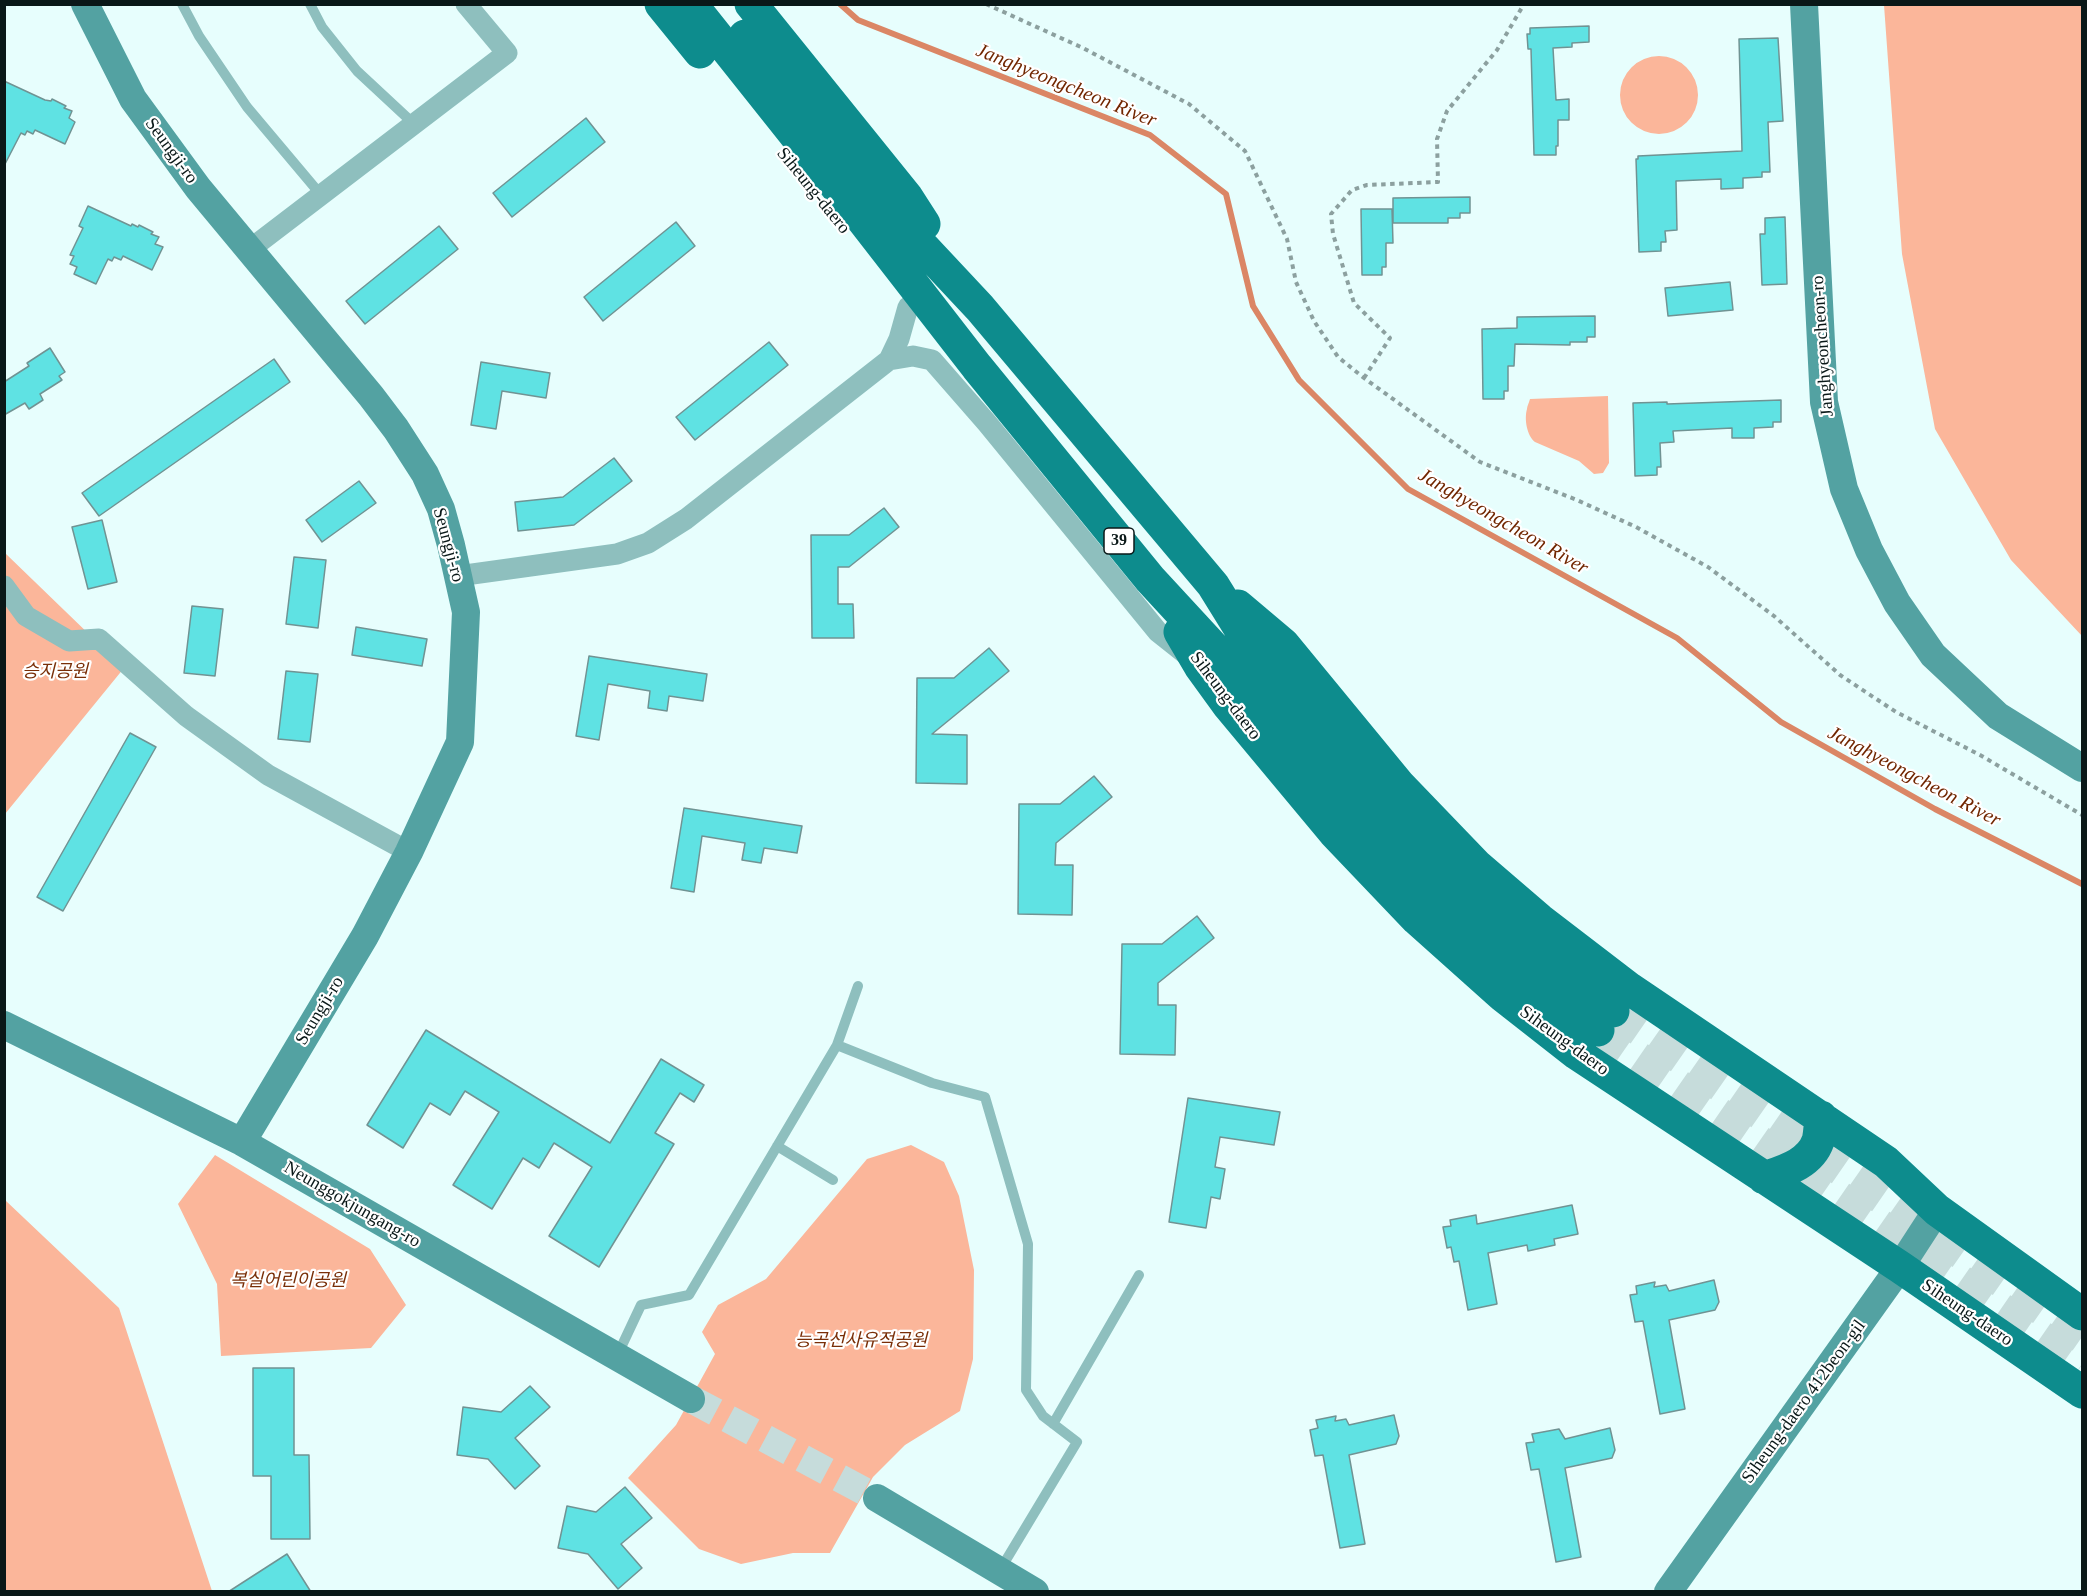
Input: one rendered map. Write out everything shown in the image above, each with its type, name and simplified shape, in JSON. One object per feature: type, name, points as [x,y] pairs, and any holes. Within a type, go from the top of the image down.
[{"type":"main road","name":"Siheung-daero","points":[[661,4],[908,307],[977,367]]},
{"type":"main road","name":"Siheung-daero","points":[[691,4],[859,214],[977,367],[1150,579],[1246,683],[1380,837],[1463,922],[1527,979],[1605,1020],[1398,820],[1262,664],[1213,585],[980,308],[878,199],[719,4]]},
{"type":"main road","name":"Siheung-daero","points":[[751,4],[906,196],[980,308]]},
{"type":"main road","name":"Siheung-daero","points":[[1150,579],[1200,666],[1229,706],[1334,832],[1417,918],[1502,995],[1576,1053],[1900,1267],[2082,1392]]},
{"type":"main road","name":"Siheung-daero","points":[[1213,585],[1283,644],[1399,785],[1476,865],[1540,920],[1630,989],[1886,1162],[1937,1210],[2082,1314]]},
{"type":"main road","points":[[1764,1178],[1805,1160],[1818,1142],[1821,1117]]},
{"type":"street","name":"Seungji-ro","points":[[85,4],[134,99],[198,188],[371,396],[425,474],[441,509],[466,612],[460,742],[409,852],[365,936],[242,1142]]},
{"type":"street","points":[[249,250],[507,53],[466,4]]},
{"type":"street","name":"Janghyeoncheon-ro","points":[[1804,4],[1824,402],[1844,489],[1869,550],[1897,603],[1933,655],[1998,716],[2082,768]]},
{"type":"street","points":[[458,576],[617,554],[648,543],[686,519],[889,360],[899,339],[908,307]]},
{"type":"street","points":[[889,360],[913,357],[932,360],[987,423],[1158,632],[1200,666]]},
{"type":"street","points":[[4,586],[26,616],[69,641],[99,639],[186,716],[268,775],[409,852]]},
{"type":"street","name":"Neunggokjungang-ro","points":[[4,1024],[242,1142],[691,1400]]},
{"type":"street","name":"Siheung-daero 412beon-gil","points":[[1668,1592],[1900,1267],[1937,1210]]},
{"type":"street","points":[[877,1498],[1035,1592]]},
{"type":"lane","points":[[182,4],[199,36],[247,107],[321,195]]},
{"type":"lane","points":[[310,4],[322,27],[357,71],[414,124]]},
{"type":"lane","points":[[617,1356],[641,1305],[689,1295],[837,1045],[858,986]]},
{"type":"lane","points":[[837,1045],[932,1083],[985,1097],[1028,1245],[1026,1390],[1043,1416],[1077,1443],[1000,1570]]},
{"type":"lane","points":[[777,1146],[833,1180]]},
{"type":"lane","points":[[1053,1424],[1139,1275]]},
{"type":"path","points":[[986,4],[1083,48],[1189,104],[1245,151],[1287,239],[1296,282],[1314,321],[1338,357],[1364,378],[1480,462],[1636,526],[1708,567],[1774,616],[1840,675],[1896,712],[1980,755],[2082,815]]},
{"type":"path","points":[[1364,378],[1390,338],[1354,303],[1333,234],[1331,214],[1352,190],[1367,185],[1438,182],[1437,139],[1447,111],[1497,51],[1524,4]]},
{"type":"green space","points":[[1884,5],[2082,5],[2082,636],[2011,560],[1935,429],[1902,254]]},
{"type":"green space","points":[[1659,56],[1674,59],[1686,68],[1695,80],[1698,95],[1695,110],[1686,122],[1674,131],[1659,134],[1644,131],[1632,122],[1623,110],[1620,95],[1623,80],[1632,68],[1644,59]]},
{"type":"green space","points":[[1608,396],[1609,463],[1603,473],[1594,474],[1579,461],[1535,442],[1530,436],[1526,418],[1530,399]]},
{"type":"green space","name":"승지공원","points":[[5,553],[124,668],[5,814]]},
{"type":"green space","name":"능곡선사유적공원","points":[[911,1145],[944,1162],[959,1196],[974,1270],[973,1359],[960,1411],[905,1445],[873,1477],[830,1553],[793,1553],[741,1564],[699,1549],[628,1478],[676,1425],[715,1354],[702,1332],[718,1305],[766,1279],[867,1159]]},
{"type":"green space","name":"복실어린이공원","points":[[215,1155],[370,1249],[406,1305],[371,1348],[221,1356],[217,1284],[178,1204]]},
{"type":"green space","points":[[5,1200],[119,1308],[212,1591],[5,1591]]},
{"type":"building","points":[[1589,26],[1589,42],[1572,43],[1572,47],[1553,48],[1556,100],[1569,99],[1569,120],[1558,120],[1556,155],[1534,155],[1531,49],[1528,49],[1527,34],[1530,34],[1530,28]]},
{"type":"building","points":[[1778,38],[1783,121],[1768,122],[1770,172],[1762,172],[1762,177],[1743,178],[1743,188],[1721,189],[1721,179],[1676,181],[1677,230],[1665,231],[1666,242],[1661,242],[1661,251],[1639,252],[1636,159],[1638,156],[1742,151],[1739,39]]},
{"type":"building","points":[[4,81],[45,100],[51,101],[52,99],[72,111],[69,118],[75,122],[65,144],[35,130],[33,134],[27,131],[25,135],[21,133],[4,166]]},
{"type":"building","points":[[586,118],[605,142],[512,217],[493,193]]},
{"type":"building","points":[[1470,197],[1470,213],[1460,213],[1460,218],[1448,218],[1448,223],[1393,223],[1393,198]]},
{"type":"building","points":[[88,206],[131,226],[132,224],[138,227],[139,225],[159,237],[155,244],[163,247],[152,270],[123,256],[121,260],[114,257],[112,261],[108,259],[96,284],[74,274],[77,267],[70,264],[74,256],[70,255],[83,228],[79,226]]},
{"type":"building","points":[[1361,209],[1392,209],[1393,243],[1386,243],[1386,267],[1382,267],[1382,275],[1362,275]]},
{"type":"building","points":[[1785,217],[1787,284],[1762,285],[1760,234],[1765,234],[1765,218]]},
{"type":"building","points":[[676,222],[695,246],[603,321],[584,297]]},
{"type":"building","points":[[439,226],[458,249],[365,324],[346,301]]},
{"type":"building","points":[[1730,282],[1733,310],[1668,316],[1665,288]]},
{"type":"building","points":[[1595,316],[1595,337],[1587,337],[1587,342],[1570,342],[1570,345],[1515,344],[1514,366],[1508,366],[1508,391],[1504,391],[1504,399],[1483,399],[1482,329],[1517,328],[1517,317]]},
{"type":"building","points":[[769,342],[788,365],[695,440],[676,417]]},
{"type":"building","points":[[50,348],[65,372],[59,376],[62,380],[40,394],[43,400],[29,409],[25,403],[4,415],[4,382],[29,366],[27,363]]},
{"type":"building","points":[[274,359],[290,382],[99,516],[82,493]]},
{"type":"building","points":[[481,362],[550,373],[546,398],[502,391],[496,429],[471,425]]},
{"type":"building","points":[[1781,400],[1781,422],[1773,422],[1773,427],[1754,428],[1754,438],[1732,438],[1732,428],[1673,431],[1674,442],[1660,443],[1661,467],[1657,467],[1657,475],[1635,476],[1633,403]]},
{"type":"building","points":[[614,458],[632,481],[574,525],[518,531],[515,502],[563,497]]},
{"type":"building","points":[[359,481],[376,503],[322,542],[306,520]]},
{"type":"building","points":[[884,508],[899,527],[849,567],[838,567],[838,604],[853,604],[854,638],[812,638],[811,535],[849,535]]},
{"type":"building","points":[[102,520],[117,582],[88,589],[72,527]]},
{"type":"building","points":[[294,557],[326,560],[318,628],[286,624]]},
{"type":"building","points":[[192,606],[223,609],[215,676],[184,673]]},
{"type":"building","points":[[356,627],[427,639],[422,666],[352,655]]},
{"type":"building","points":[[989,648],[1009,671],[932,734],[967,735],[967,784],[916,783],[917,678],[954,678]]},
{"type":"building","points":[[589,656],[707,674],[703,701],[669,696],[667,711],[648,708],[650,691],[608,684],[599,740],[576,736]]},
{"type":"building","points":[[286,671],[318,674],[310,742],[278,739]]},
{"type":"building","points":[[130,733],[156,747],[63,911],[37,897]]},
{"type":"building","points":[[1094,776],[1112,797],[1056,843],[1055,865],[1073,865],[1072,915],[1018,914],[1019,804],[1060,804]]},
{"type":"building","points":[[684,808],[802,826],[797,853],[764,848],[761,863],[742,860],[745,843],[702,836],[694,892],[671,888]]},
{"type":"building","points":[[1197,916],[1214,938],[1158,983],[1158,1005],[1176,1005],[1175,1055],[1120,1054],[1122,944],[1162,944]]},
{"type":"building","points":[[426,1030],[610,1143],[661,1059],[704,1085],[694,1102],[680,1093],[655,1133],[674,1144],[599,1267],[549,1236],[592,1167],[554,1143],[539,1168],[523,1158],[492,1209],[453,1185],[499,1112],[465,1091],[450,1115],[430,1103],[403,1148],[367,1125]]},
{"type":"building","points":[[1188,1098],[1280,1112],[1274,1145],[1220,1137],[1215,1167],[1225,1169],[1220,1199],[1211,1197],[1206,1228],[1169,1222]]},
{"type":"building","points":[[1572,1205],[1578,1234],[1554,1239],[1555,1245],[1528,1251],[1527,1245],[1488,1253],[1497,1304],[1468,1310],[1459,1261],[1454,1262],[1451,1247],[1447,1248],[1443,1227],[1451,1226],[1450,1220],[1476,1215],[1477,1224]]},
{"type":"building","points":[[1714,1280],[1719,1302],[1715,1310],[1669,1320],[1685,1409],[1660,1414],[1643,1321],[1635,1322],[1630,1295],[1637,1294],[1636,1286],[1655,1282],[1654,1287],[1666,1285],[1669,1291]]},
{"type":"building","points":[[253,1368],[294,1368],[294,1455],[309,1455],[310,1539],[271,1539],[271,1476],[253,1476]]},
{"type":"building","points":[[530,1386],[550,1407],[515,1438],[540,1466],[515,1489],[488,1459],[457,1455],[463,1407],[501,1412]]},
{"type":"building","points":[[1394,1415],[1399,1436],[1396,1444],[1349,1455],[1365,1544],[1340,1548],[1323,1455],[1315,1456],[1310,1430],[1318,1428],[1316,1420],[1336,1416],[1335,1421],[1346,1419],[1349,1425]]},
{"type":"building","points":[[1610,1428],[1615,1450],[1612,1458],[1565,1468],[1581,1557],[1556,1562],[1539,1469],[1531,1470],[1526,1443],[1534,1442],[1532,1434],[1559,1429],[1565,1439]]},
{"type":"building","points":[[625,1487],[652,1518],[621,1544],[642,1568],[618,1589],[588,1554],[558,1548],[567,1506],[596,1512]]},
{"type":"building","points":[[287,1554],[311,1592],[228,1592]]},
{"type":"waterway","name":"Janghyeongcheon River","points":[[840,4],[858,20],[1150,135],[1226,194],[1253,306],[1299,380],[1408,489],[1677,638],[1781,722],[1935,809],[2082,884]]},
{"type":"tunnel","points":[[1613,1011],[2082,1337]]},
{"type":"tunnel","points":[[1598,1030],[2082,1365]]},
{"type":"tunnel","points":[[691,1399],[877,1498]]}]
